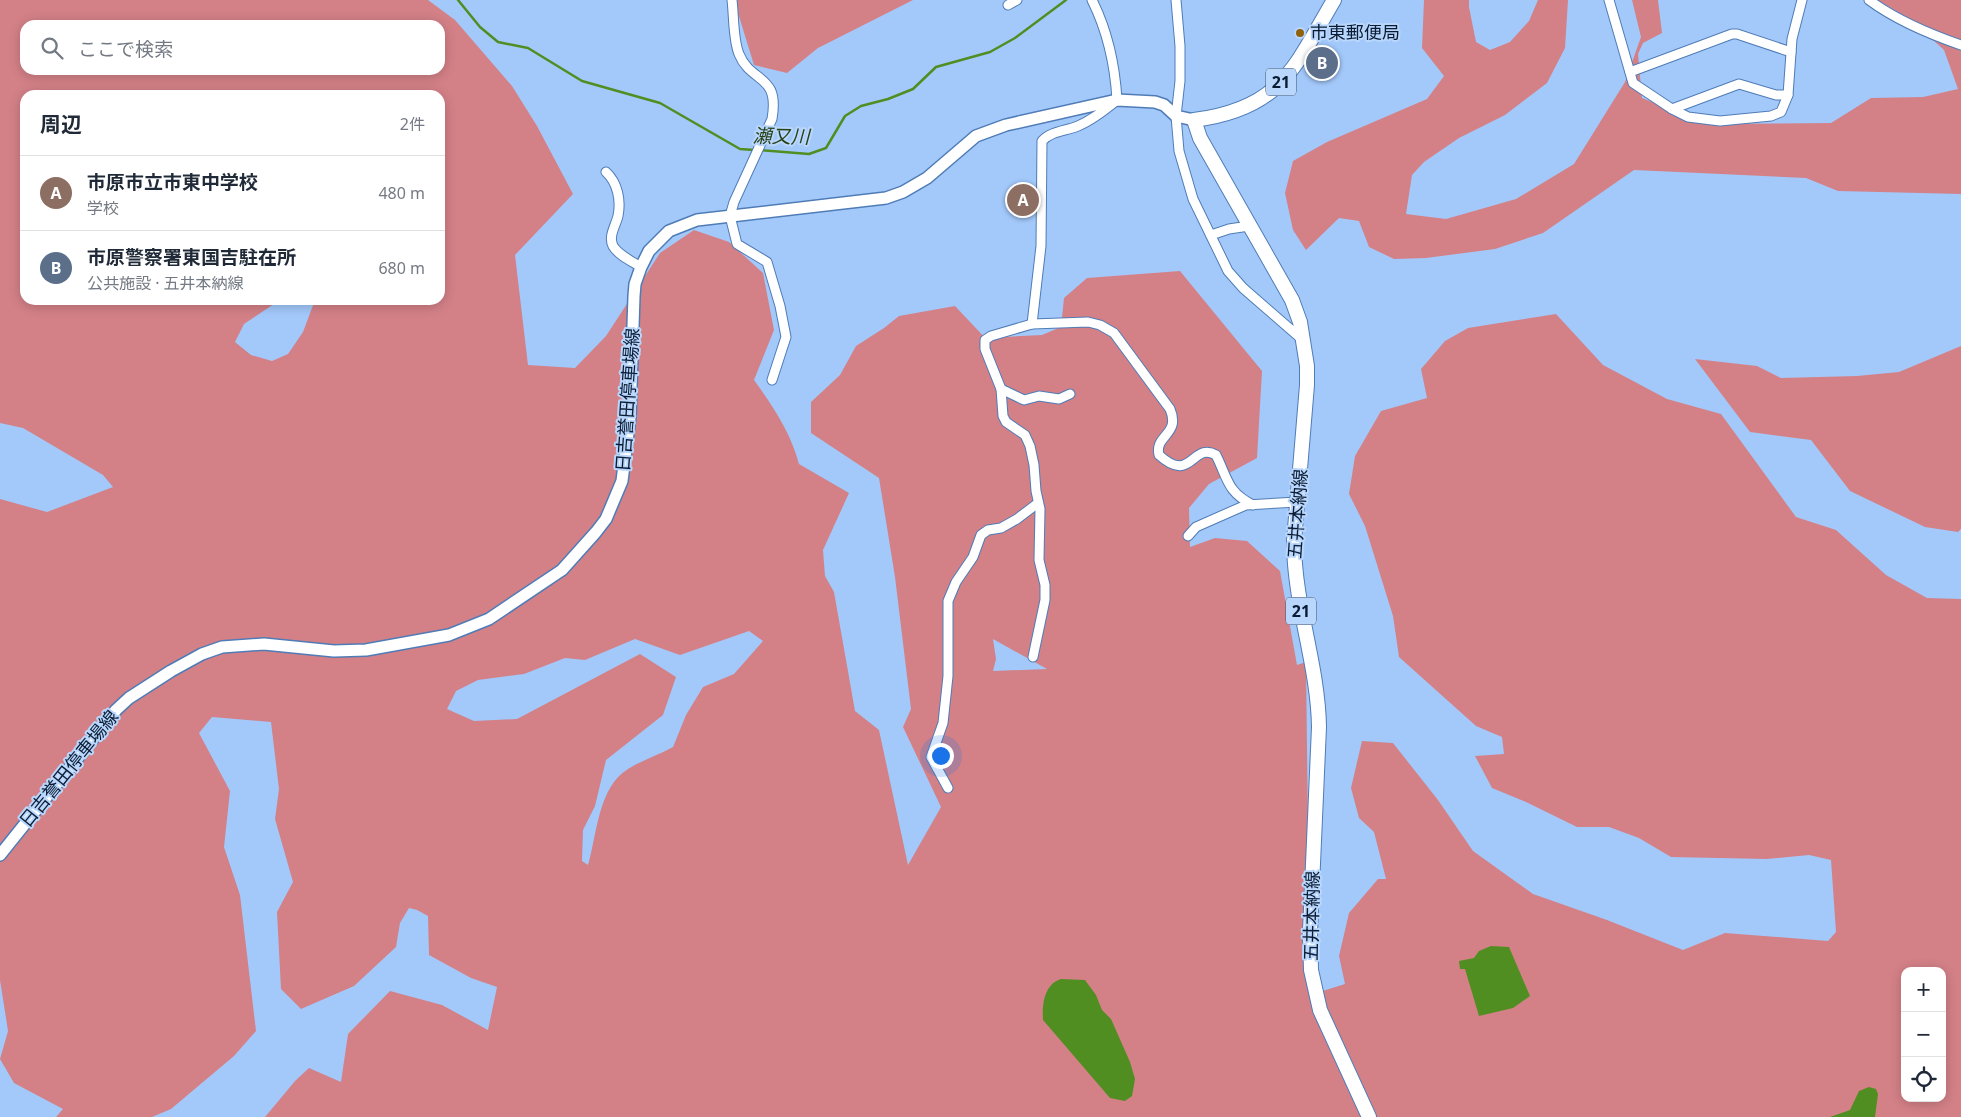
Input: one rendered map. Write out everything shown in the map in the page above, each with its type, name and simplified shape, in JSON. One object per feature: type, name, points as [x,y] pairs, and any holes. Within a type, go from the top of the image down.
[{"type":"main road","name":"21","points":[[1194,120],[1242,110],[1270,93],[1288,76],[1334,0]]},
{"type":"main road","name":"日吉誉田停車場線","points":[[0,855],[116,710],[130,698],[171,671],[202,654],[222,646],[243,644],[264,644],[334,651],[382,649],[449,635],[489,619],[562,570],[606,519],[622,481],[630,417],[635,284],[650,251],[669,231],[697,220],[886,198],[903,192],[927,178],[976,136],[1006,125],[1117,100],[1142,100],[1164,105],[1176,116],[1194,120]]},
{"type":"main road","name":"五井本納線","points":[[1194,120],[1200,138],[1292,300],[1305,342],[1308,366],[1294,567],[1297,593],[1318,702],[1319,728],[1310,932],[1311,970],[1320,1010],[1369,1117]]},
{"type":"street","points":[[732,0],[739,55],[748,67],[769,85],[774,106],[772,119],[734,202],[730,216],[737,244],[766,262],[780,306],[786,337],[772,380]]},
{"type":"street","points":[[1032,324],[1041,246],[1042,141],[1052,134],[1077,126],[1103,111],[1117,100],[1115,72],[1110,49],[1101,20],[1092,0]]},
{"type":"street","points":[[1176,0],[1180,55],[1180,81],[1176,116],[1179,151],[1194,199],[1228,271],[1243,288],[1305,342]]},
{"type":"street","points":[[1609,0],[1633,83],[1672,109],[1688,117],[1720,121],[1771,116],[1780,112],[1788,95],[1792,39],[1802,0]]},
{"type":"street","points":[[1869,0],[1884,11],[1941,38],[1961,45]]},
{"type":"street","points":[[1630,72],[1732,34],[1791,52]]},
{"type":"street","points":[[1672,109],[1739,84],[1776,95],[1788,95]]},
{"type":"street","points":[[606,172],[615,183],[619,208],[612,233],[612,244],[618,251],[641,268]]},
{"type":"street","points":[[1210,235],[1229,229],[1249,226]]},
{"type":"street","points":[[1033,657],[1045,600],[1045,585],[1039,560],[1040,509],[1034,464],[1030,446],[1025,435],[1006,422],[1001,389],[985,349],[985,340],[991,336],[1032,324],[1088,322],[1100,325],[1114,333],[1170,409],[1173,425],[1158,445],[1159,454],[1168,463],[1176,466],[1184,465],[1198,455],[1212,453],[1216,455],[1232,491],[1240,499],[1252,505]]},
{"type":"street","points":[[1001,389],[1024,400],[1039,396],[1059,398],[1070,394]]},
{"type":"street","points":[[1188,536],[1196,527],[1246,505],[1298,502]]},
{"type":"street","points":[[948,788],[931,757],[943,723],[948,676],[948,601],[956,582],[973,558],[981,535],[988,530],[1001,528],[1017,520],[1038,503]]},
{"type":"shaded area","points":[[0,0],[428,0],[455,20],[512,86],[537,126],[573,194],[515,255],[528,365],[575,368],[606,336],[660,253],[694,230],[729,242],[763,273],[774,330],[754,380],[781,420],[799,464],[849,493],[823,550],[825,576],[834,592],[855,711],[879,730],[908,865],[941,807],[903,727],[911,709],[895,577],[879,478],[811,433],[811,402],[840,375],[856,346],[899,316],[955,306],[988,341],[1004,337],[1042,335],[1061,327],[1064,298],[1087,278],[1180,271],[1262,371],[1257,458],[1209,484],[1189,508],[1190,547],[1215,538],[1247,541],[1280,571],[1297,665],[1306,662],[1310,995],[1345,984],[1339,956],[1349,913],[1378,879],[1386,879],[1374,832],[1359,818],[1351,788],[1362,741],[1393,743],[1438,800],[1473,851],[1533,894],[1607,920],[1683,950],[1725,933],[1828,941],[1836,932],[1831,860],[1809,855],[1767,859],[1671,857],[1639,838],[1609,827],[1577,827],[1492,788],[1475,756],[1504,754],[1502,737],[1476,726],[1399,657],[1393,616],[1365,526],[1349,494],[1355,456],[1381,411],[1427,398],[1421,369],[1445,341],[1468,328],[1556,314],[1603,365],[1667,399],[1721,414],[1796,517],[1836,530],[1886,575],[1927,598],[1961,599],[1961,1117],[265,1117],[295,1081],[309,1068],[341,1082],[348,1034],[390,991],[442,1005],[488,1030],[497,987],[471,978],[429,955],[428,916],[409,908],[400,923],[396,947],[354,986],[301,1009],[281,989],[277,912],[293,882],[275,819],[279,789],[271,722],[212,717],[199,733],[230,791],[224,847],[240,895],[256,1031],[234,1056],[171,1109],[152,1117],[56,1117],[63,1109],[14,1083],[0,1059],[8,1031],[0,980],[0,499],[47,512],[113,487],[103,475],[23,428],[0,423]],"holes":[[[749,631],[763,641],[734,674],[703,687],[686,715],[673,747],[628,769],[610,787],[600,812],[588,865],[582,861],[583,830],[595,806],[606,760],[663,715],[676,677],[640,654],[517,719],[474,721],[447,709],[456,691],[478,680],[524,674],[565,658],[585,660],[635,639],[680,655]],[[993,639],[1047,669],[993,671],[996,659]]]},
{"type":"shaded area","points":[[734,0],[913,0],[818,48],[787,73],[754,65]]},
{"type":"shaded area","points":[[1424,0],[1469,0],[1476,42],[1490,50],[1510,42],[1529,21],[1538,0],[1568,0],[1565,48],[1547,83],[1505,115],[1459,138],[1424,162],[1412,175],[1406,214],[1446,219],[1516,199],[1574,164],[1625,82],[1641,37],[1632,0],[1658,0],[1662,33],[1643,43],[1638,54],[1642,98],[1710,124],[1831,123],[1871,98],[1923,97],[1958,89],[1944,50],[1910,19],[1877,0],[1961,0],[1961,194],[1838,191],[1806,178],[1634,170],[1543,233],[1495,249],[1426,258],[1394,259],[1369,247],[1359,221],[1339,218],[1306,250],[1293,230],[1285,193],[1293,161],[1327,142],[1427,99],[1444,76],[1422,48]]},
{"type":"shaded area","points":[[1961,346],[1961,529],[1958,532],[1925,527],[1850,491],[1811,440],[1750,432],[1695,359],[1757,366],[1781,378],[1857,376],[1899,372]]},
{"type":"shaded area","points":[[1491,946],[1509,947],[1530,996],[1513,1008],[1479,1016],[1465,969],[1460,969],[1459,961],[1474,958],[1479,951]]},
{"type":"shaded area","points":[[1061,979],[1085,980],[1096,995],[1102,1010],[1111,1019],[1130,1062],[1135,1079],[1132,1096],[1125,1101],[1110,1098],[1043,1020],[1045,996],[1051,985]]},
{"type":"shaded area","points":[[1869,1087],[1876,1089],[1878,1094],[1875,1117],[1830,1117],[1850,1110],[1859,1091]]},
{"type":"waterway","name":"瀬又川","points":[[458,0],[480,27],[498,42],[528,48],[582,81],[660,103],[740,149],[754,150]]},
{"type":"waterway","name":"瀬又川","points":[[759,150],[809,154],[826,148],[845,116],[861,106],[888,99],[913,89],[936,67],[990,52],[1015,38],[1066,0]]},
{"type":"place","name":"市東郵便局","points":[[1300,33]]},
{"type":"place","name":"市原警察署東国吉駐在所","points":[[1322,63]]},
{"type":"place","name":"市原市立市東中学校","points":[[1023,200]]}]
